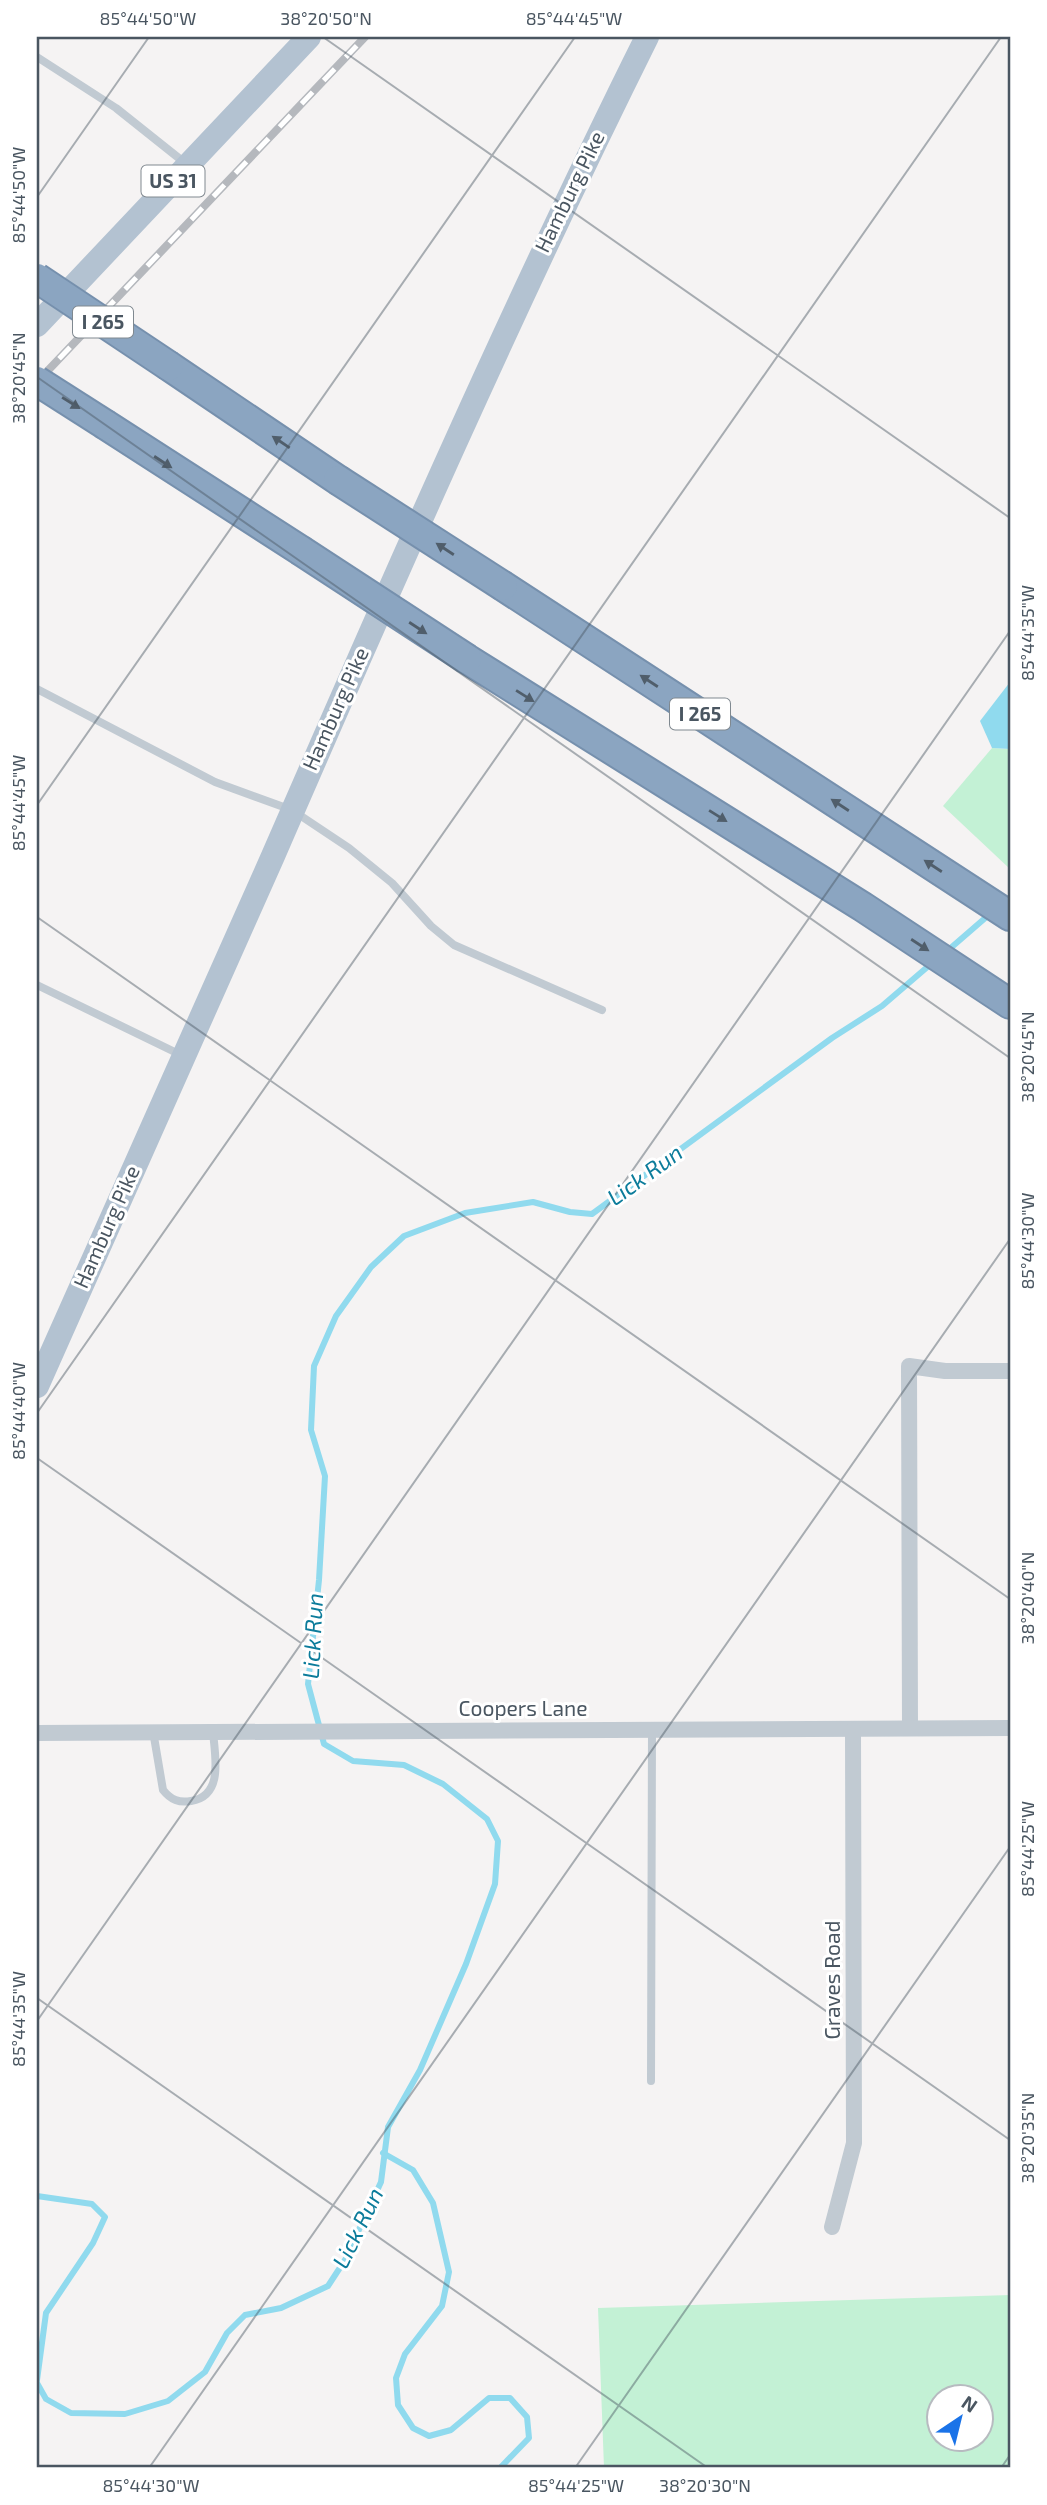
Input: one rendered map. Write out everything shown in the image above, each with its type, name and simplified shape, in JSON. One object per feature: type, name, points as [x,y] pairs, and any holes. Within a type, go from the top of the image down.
[{"type":"highway","name":"I 265","points":[[37,278],[338,480],[1010,916]]},
{"type":"highway","points":[[37,381],[467,659],[863,907],[1010,1004]]},
{"type":"main road","name":"US 31","points":[[37,325],[309,37]]},
{"type":"main road","name":"Hamburg Pike","points":[[37,1386],[345,685],[555,222],[647,37]]},
{"type":"street","points":[[910,1728],[909,1366],[945,1371],[1010,1371]]},
{"type":"street","name":"Coopers Lane","points":[[37,1733],[1010,1728]]},
{"type":"street","name":"Graves Road","points":[[832,2227],[854,2143],[853,1730]]},
{"type":"lane","points":[[37,57],[116,108],[187,165]]},
{"type":"lane","points":[[37,689],[215,782],[292,810],[349,848],[392,883],[430,926],[454,945],[602,1010]]},
{"type":"lane","points":[[37,985],[184,1056]]},
{"type":"lane","points":[[651,2081],[652,1730]]},
{"type":"lane","points":[[153,1731],[163,1790],[169,1798],[181,1802],[202,1800],[212,1790],[215,1774],[213,1731]]},
{"type":"green space","points":[[992,748],[1010,749],[1010,869],[943,806]]},
{"type":"green space","points":[[1010,2295],[1010,2468],[604,2468],[598,2308]]},
{"type":"water","points":[[1010,682],[1010,749],[992,748],[980,721]]},
{"type":"waterway","name":"Lick Run","points":[[946,952],[991,913]]},
{"type":"waterway","name":"Lick Run","points":[[37,2383],[46,2399],[71,2413],[125,2414],[168,2401],[205,2372],[227,2333],[245,2315],[281,2308],[328,2286],[345,2260],[381,2182],[388,2127],[420,2070],[466,1964],[495,1884],[498,1841],[487,1819],[443,1784],[404,1765],[353,1761],[324,1744],[308,1684],[319,1580],[325,1476],[311,1430],[314,1366],[336,1316],[371,1267],[404,1236],[465,1213],[533,1202],[570,1212],[592,1214],[832,1038],[882,1006],[932,963]]},
{"type":"waterway","points":[[383,2153],[413,2170],[433,2203],[449,2272],[442,2306],[405,2354],[396,2378],[398,2405],[413,2428],[429,2436],[451,2430],[489,2398],[510,2398],[527,2417],[529,2438],[500,2468]]},
{"type":"waterway","name":"Lick Run","points":[[37,2196],[92,2204],[105,2217],[93,2243],[46,2313],[37,2380]]},
{"type":"railway","points":[[37,382],[365,37]]}]
